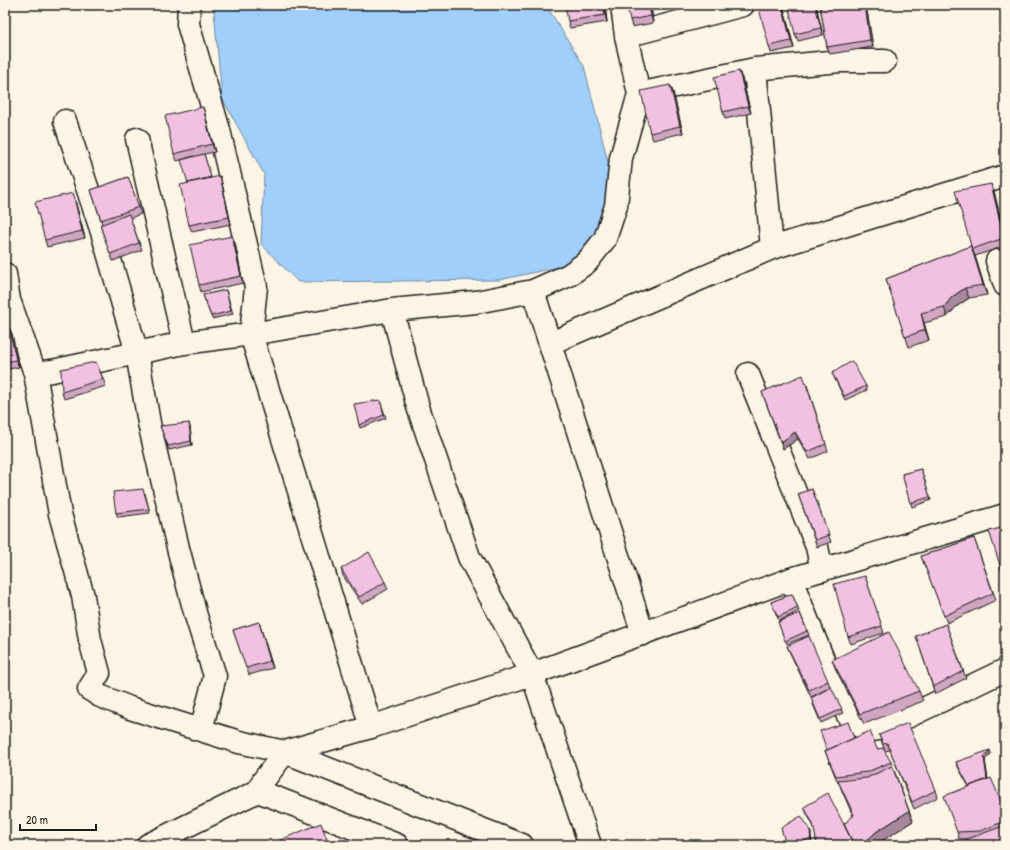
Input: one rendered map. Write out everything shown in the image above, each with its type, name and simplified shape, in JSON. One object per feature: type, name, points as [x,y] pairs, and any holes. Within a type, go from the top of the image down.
[{"type":"street","points":[[189,5],[188,24],[219,130],[256,287],[251,334],[371,727]]},
{"type":"street","points":[[35,373],[52,371],[184,343],[251,334],[392,310],[476,302],[533,291],[569,275],[587,262],[606,239],[616,206],[621,158],[639,94],[626,36],[622,5]]},
{"type":"street","points":[[626,36],[743,5]]},
{"type":"street","points":[[639,94],[755,69],[840,61],[885,61]]},
{"type":"street","points":[[755,69],[772,248]]},
{"type":"street","points":[[65,122],[102,232],[136,354],[149,423],[178,548],[196,616],[216,676],[201,730]]},
{"type":"street","points":[[137,139],[184,343]]},
{"type":"street","points":[[551,343],[772,248],[1005,176]]},
{"type":"street","points":[[997,261],[1005,285]]},
{"type":"street","points":[[5,274],[9,300],[35,373],[60,514],[83,596],[90,640],[100,673],[89,689],[100,696],[130,708],[281,756],[522,845]]},
{"type":"street","points":[[533,291],[551,343],[643,634]]},
{"type":"street","points":[[392,310],[418,407],[469,557],[532,674],[590,845]]},
{"type":"street","points":[[748,374],[818,547],[822,570]]},
{"type":"street","points":[[148,845],[261,786],[281,756],[532,674],[791,579],[1005,515]]},
{"type":"street","points":[[791,579],[838,697],[851,721],[868,731],[884,728],[1005,670]]},
{"type":"street","points":[[261,786],[397,845]]},
{"type":"water","points":[[219,5],[546,5],[584,66],[610,170],[604,226],[577,263],[499,280],[298,282],[261,244],[264,174],[222,98],[214,11]]},
{"type":"building","points":[[565,5],[603,5],[605,15],[568,21]]},
{"type":"building","points":[[627,5],[649,5],[651,16],[630,20]]},
{"type":"building","points":[[758,5],[782,5],[791,41],[769,46]]},
{"type":"building","points":[[788,5],[815,5],[821,28],[795,34]]},
{"type":"building","points":[[820,5],[865,5],[870,40],[827,47]]},
{"type":"building","points":[[739,71],[748,106],[723,112],[714,77]]},
{"type":"building","points":[[670,85],[680,126],[650,133],[641,91]]},
{"type":"building","points":[[203,107],[212,144],[174,154],[165,116]]},
{"type":"building","points":[[204,154],[211,177],[188,183],[181,160]]},
{"type":"building","points":[[220,176],[229,217],[189,225],[180,185]]},
{"type":"building","points":[[128,177],[139,207],[101,220],[91,190]]},
{"type":"building","points":[[991,184],[1004,238],[972,249],[955,191]]},
{"type":"building","points":[[73,193],[82,231],[45,240],[35,202]]},
{"type":"building","points":[[129,214],[139,243],[110,254],[100,225]]},
{"type":"building","points":[[232,236],[241,276],[199,285],[190,245]]},
{"type":"building","points":[[971,246],[983,285],[965,288],[952,297],[944,307],[921,313],[925,330],[905,337],[886,279]]},
{"type":"building","points":[[226,290],[231,311],[211,316],[203,295]]},
{"type":"building","points":[[9,327],[16,360],[5,362],[5,328]]},
{"type":"building","points":[[852,361],[866,386],[844,396],[832,373]]},
{"type":"building","points":[[96,362],[103,379],[62,392],[61,369]]},
{"type":"building","points":[[803,375],[826,444],[807,452],[795,432],[781,442],[762,392]]},
{"type":"building","points":[[380,400],[384,415],[359,425],[354,404]]},
{"type":"building","points":[[189,423],[191,441],[168,446],[160,426]]},
{"type":"building","points":[[921,469],[930,497],[910,503],[902,474]]},
{"type":"building","points":[[143,489],[149,509],[116,513],[113,492]]},
{"type":"building","points":[[812,489],[829,535],[815,540],[798,494]]},
{"type":"building","points":[[1005,527],[1005,581],[989,531]]},
{"type":"building","points":[[974,538],[993,593],[944,616],[921,556]]},
{"type":"building","points":[[369,552],[385,582],[359,597],[341,569]]},
{"type":"building","points":[[865,576],[882,626],[848,637],[834,584]]},
{"type":"building","points":[[792,594],[798,608],[778,617],[771,602]]},
{"type":"building","points":[[800,613],[807,631],[785,641],[778,622]]},
{"type":"building","points":[[259,622],[270,661],[246,668],[233,630]]},
{"type":"building","points":[[946,624],[963,671],[933,687],[916,636]]},
{"type":"building","points":[[889,632],[919,691],[860,714],[832,660]]},
{"type":"building","points":[[809,636],[828,681],[809,690],[787,646]]},
{"type":"building","points":[[831,687],[842,709],[820,719],[811,698]]},
{"type":"building","points":[[848,722],[854,738],[827,750],[820,731]]},
{"type":"building","points":[[908,723],[936,790],[912,802],[887,743],[883,744],[879,735]]},
{"type":"building","points":[[870,731],[877,749],[883,748],[891,762],[867,772],[836,776],[825,751]]},
{"type":"building","points":[[990,750],[984,757],[987,779],[969,786],[956,762]]},
{"type":"building","points":[[892,766],[909,811],[876,832],[862,845],[854,845],[844,824],[854,815],[838,781],[867,778]]},
{"type":"building","points":[[991,778],[1005,810],[1005,821],[980,831],[957,832],[944,796]]},
{"type":"building","points":[[828,793],[854,845],[817,845],[813,824],[804,807]]},
{"type":"building","points":[[801,816],[810,829],[811,845],[809,845],[807,840],[797,845],[786,845],[781,828]]},
{"type":"building","points":[[321,823],[329,845],[274,845],[273,843]]},
{"type":"building","points":[[1003,826],[1005,831],[1005,845],[967,845],[965,840]]}]
